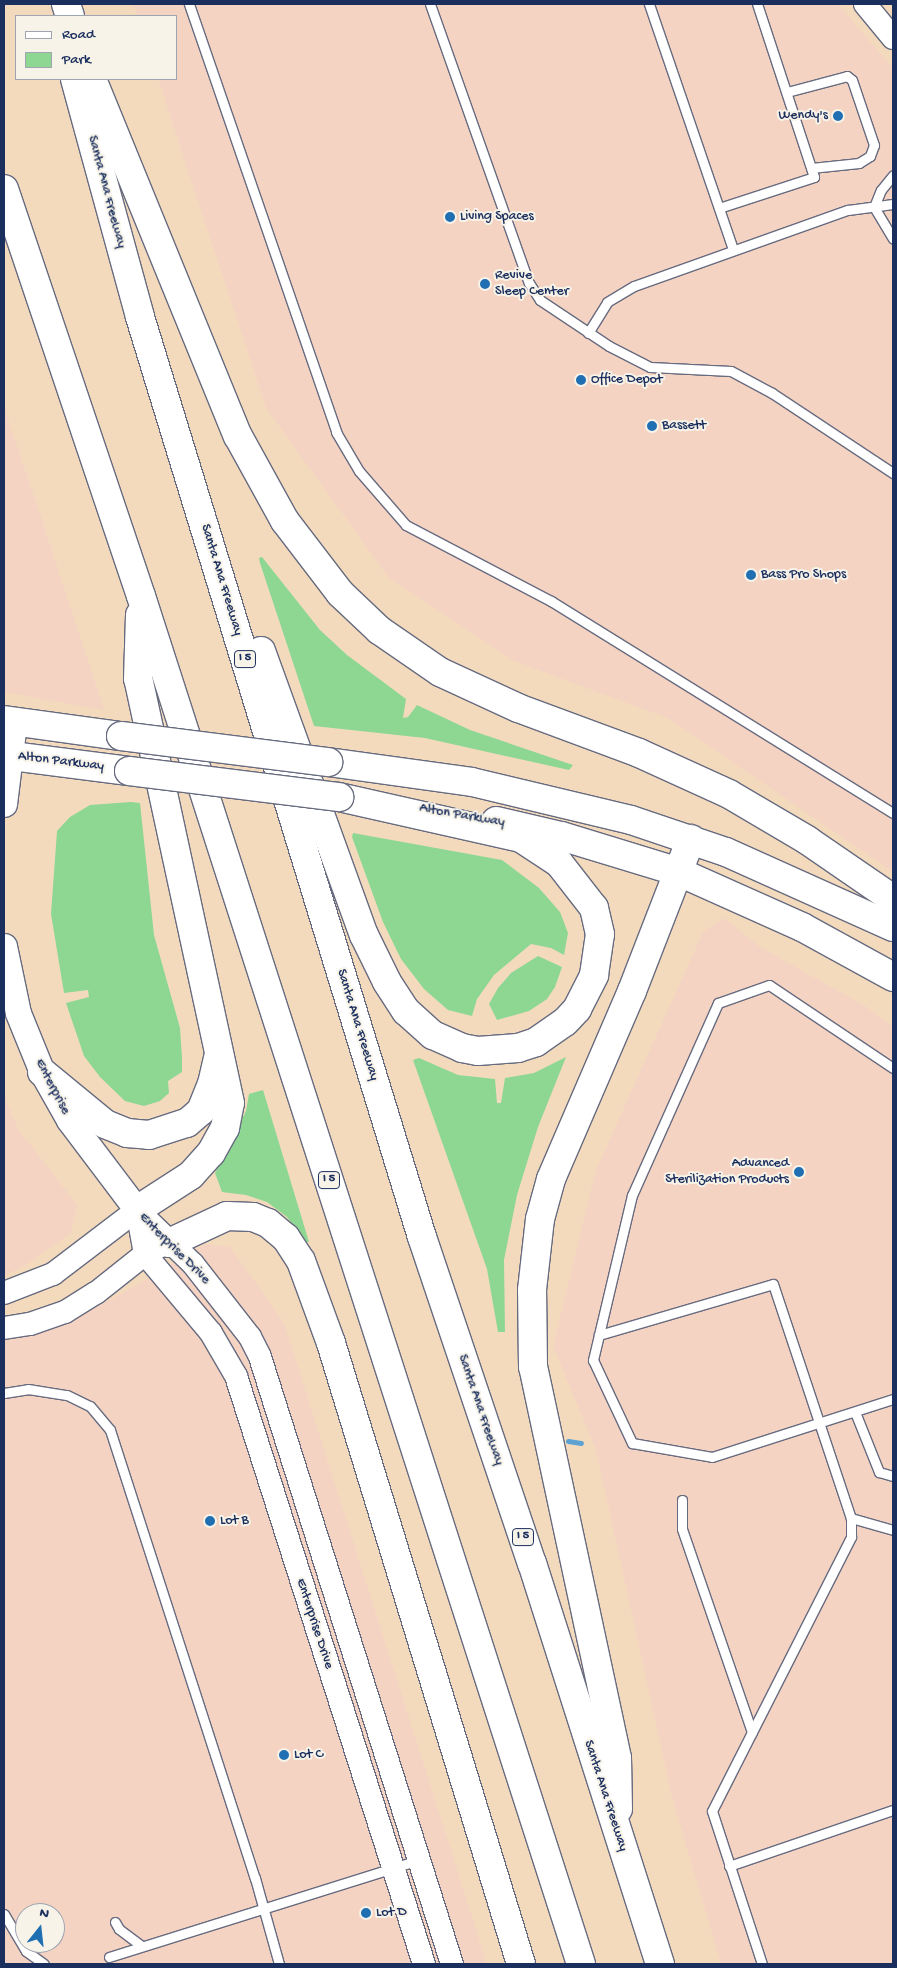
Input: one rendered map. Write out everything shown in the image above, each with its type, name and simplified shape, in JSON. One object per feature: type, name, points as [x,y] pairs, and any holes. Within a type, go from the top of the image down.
[{"type":"main road","name":"Santa Ana Freeway","points":[[75,80],[138,311],[422,1237],[532,1563],[618,1838],[660,1964]]},
{"type":"main road","points":[[92,80],[238,436],[285,521],[340,593],[379,630],[440,672],[518,708],[638,753],[729,794],[807,840],[893,898]]},
{"type":"main road","name":"I 5","points":[[4,189],[141,596],[581,1964]]},
{"type":"main road","points":[[138,311],[345,884],[387,982],[406,1011],[422,1028],[462,1048],[495,1051],[518,1048],[536,1042],[565,1022],[577,1009],[594,975],[600,934],[594,908],[559,863],[521,838],[339,797]]},
{"type":"main road","points":[[137,1210],[191,1174],[211,1153],[225,1128],[230,1103],[138,679],[141,596]]},
{"type":"main road","points":[[4,804],[9,721],[328,762],[507,789],[593,810],[691,839],[771,871],[893,927]]},
{"type":"main road","name":"Alton Parkway","points":[[7,755],[339,797],[509,824],[561,836],[679,872],[810,931],[893,977]]},
{"type":"main road","points":[[618,1838],[617,1758],[533,1367],[532,1290],[540,1219],[552,1179],[691,839]]},
{"type":"main road","name":"Enterprise","points":[[4,946],[18,1013],[42,1072],[69,1120],[137,1210]]},
{"type":"main road","points":[[42,1072],[105,1124],[127,1133],[149,1135],[171,1131],[187,1123],[201,1111],[212,1084],[219,1049]]},
{"type":"main road","points":[[157,1248],[227,1216],[253,1217],[268,1223],[286,1238],[301,1261],[331,1343],[522,1964]]},
{"type":"street","points":[[865,4],[893,38]]},
{"type":"street","points":[[4,1293],[53,1274],[137,1210]]},
{"type":"street","name":"Enterprise Drive","points":[[137,1210],[157,1248],[236,1376],[424,1964]]},
{"type":"street","points":[[4,1328],[30,1324],[65,1312],[96,1293],[157,1248]]},
{"type":"street","name":"Enterprise Drive","points":[[157,1248],[193,1264],[223,1300],[260,1357],[452,1964]]},
{"type":"lane","points":[[189,4],[336,432],[359,471],[406,525],[551,601],[893,813]]},
{"type":"lane","points":[[430,4],[529,283],[540,300],[588,333],[650,367],[731,371],[772,393],[893,473]]},
{"type":"lane","points":[[649,4],[733,250]]},
{"type":"lane","points":[[719,208],[814,177],[788,92],[757,4]]},
{"type":"lane","points":[[788,92],[847,76],[852,80],[874,145],[870,156],[859,162],[812,168]]},
{"type":"lane","points":[[874,207],[881,190],[893,175]]},
{"type":"lane","points":[[588,333],[607,302],[616,295],[733,250],[848,210],[893,204]]},
{"type":"lane","points":[[874,207],[893,239]]},
{"type":"lane","points":[[893,1068],[769,985],[718,1003],[632,1196],[592,1360],[632,1443],[712,1457],[855,1412],[893,1398]]},
{"type":"lane","points":[[599,1335],[773,1284],[818,1424],[851,1518],[851,1536],[712,1811],[762,1964]]},
{"type":"lane","points":[[4,1393],[28,1389],[67,1395],[90,1406],[110,1430],[262,1908],[278,1964]]},
{"type":"lane","points":[[855,1412],[879,1472],[893,1476]]},
{"type":"lane","points":[[682,1500],[682,1529],[752,1732]]},
{"type":"lane","points":[[851,1518],[893,1530]]},
{"type":"lane","points":[[729,1866],[893,1810]]},
{"type":"lane","points":[[109,1956],[420,1859]]},
{"type":"lane","points":[[4,1914],[26,1951],[44,1964]]},
{"type":"lane","points":[[115,1922],[119,1929],[140,1946]]},
{"type":"shaded area","points":[[133,4],[838,4],[893,68],[893,872],[668,718],[514,661],[389,578],[266,408],[158,80],[178,80],[178,15],[137,15]]},
{"type":"shaded area","points":[[4,407],[41,517],[104,710],[4,692]]},
{"type":"shaded area","points":[[724,918],[760,947],[865,1006],[893,1026],[893,1964],[721,1964],[672,1797],[596,1450],[553,1346],[596,1170],[703,932]]},
{"type":"shaded area","points":[[4,1096],[18,1129],[77,1205],[71,1233],[29,1263],[4,1276]]},
{"type":"shaded area","points":[[205,1244],[230,1247],[284,1323],[487,1964],[4,1964],[4,1332],[53,1329],[123,1293]]},
{"type":"green space","points":[[262,557],[320,630],[347,655],[406,699],[403,718],[408,717],[417,705],[470,730],[573,765],[569,770],[425,738],[314,726],[260,563],[259,558]]},
{"type":"green space","points":[[140,803],[154,935],[180,1028],[182,1058],[182,1072],[168,1081],[169,1093],[160,1101],[144,1106],[125,1101],[100,1077],[84,1056],[66,1003],[89,997],[88,990],[64,993],[51,914],[57,831],[70,817],[90,805]]},
{"type":"green space","points":[[353,833],[502,860],[539,888],[560,912],[568,933],[564,955],[551,948],[531,944],[494,975],[477,999],[472,1016],[448,1010],[424,989],[401,959],[383,922],[352,837]]},
{"type":"green space","points":[[538,956],[562,967],[555,987],[547,999],[529,1011],[497,1020],[489,1004],[498,988],[511,973]]},
{"type":"green space","points":[[566,1057],[538,1127],[517,1195],[504,1260],[505,1332],[498,1332],[487,1269],[413,1060],[419,1058],[458,1075],[495,1079],[497,1103],[501,1103],[505,1078],[534,1073]]},
{"type":"green space","points":[[263,1090],[309,1242],[305,1242],[287,1217],[267,1202],[246,1195],[222,1192],[215,1173],[246,1111],[249,1094]]},
{"type":"waterway","points":[[568,1441],[581,1443]]},
{"type":"place","name":"Wendy's","points":[[838,116]]},
{"type":"place","name":"Living Spaces","points":[[450,217]]},
{"type":"place","name":"Revive Sleep Center","points":[[485,284]]},
{"type":"place","name":"Office Depot","points":[[581,380]]},
{"type":"place","name":"Bassett","points":[[652,426]]},
{"type":"place","name":"Bass Pro Shops","points":[[751,575]]},
{"type":"place","name":"Advanced Sterilization Products","points":[[799,1172]]},
{"type":"place","name":"Lot B","points":[[210,1521]]},
{"type":"place","name":"Lot C","points":[[284,1755]]},
{"type":"place","name":"Lot D","points":[[366,1913]]}]
